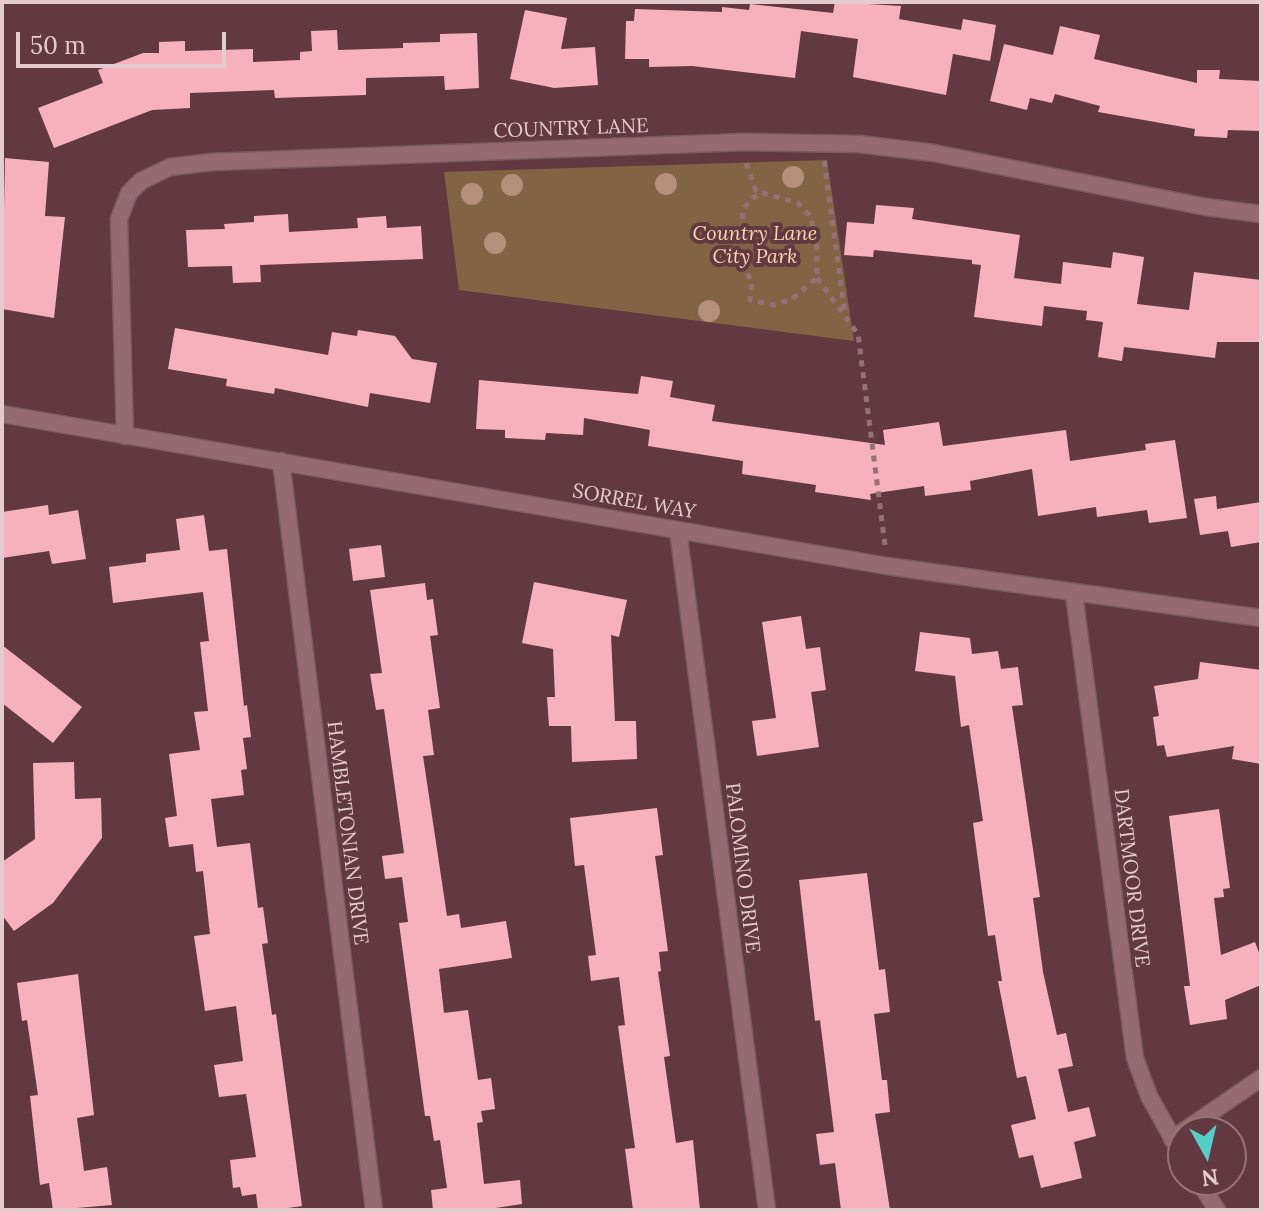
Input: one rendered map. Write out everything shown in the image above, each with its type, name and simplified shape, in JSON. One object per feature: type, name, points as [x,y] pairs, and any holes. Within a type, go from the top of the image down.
[{"type":"street","name":"COUNTRY LANE","points":[[125,436],[119,219],[129,193],[155,173],[212,162],[744,142],[821,142],[897,147],[1206,207],[1261,214]]},
{"type":"street","name":"SORREL WAY","points":[[2,414],[887,566],[1261,618]]},
{"type":"street","name":"HAMBLETONIAN DRIVE","points":[[281,461],[374,1210]]},
{"type":"street","name":"PALOMINO DRIVE","points":[[678,530],[767,1210]]},
{"type":"street","name":"DARTMOOR DRIVE","points":[[1074,594],[1131,1038],[1140,1076],[1167,1129]]},
{"type":"street","points":[[1206,1116],[1261,1078]]},
{"type":"path","points":[[744,142],[751,185],[764,194],[787,198],[808,214],[818,245],[817,278],[855,326],[860,343],[887,566]]},
{"type":"path","points":[[821,142],[845,315]]},
{"type":"path","points":[[764,194],[754,197],[743,209],[741,242],[732,265],[745,270],[752,281],[750,300],[764,305],[783,303],[817,278]]},
{"type":"green space","name":"Country Lane City Park","points":[[827,160],[854,341],[459,290],[444,172]]},
{"type":"building","points":[[835,2],[901,6],[899,19],[961,30],[963,19],[996,25],[990,61],[953,54],[946,95],[853,77],[858,39],[801,31],[795,78],[692,66],[649,67],[649,59],[625,59],[626,21],[634,21],[635,9],[722,12],[722,7],[749,10],[750,4],[833,13]]},
{"type":"building","points":[[525,10],[567,18],[561,49],[595,47],[598,85],[554,88],[510,79]]},
{"type":"building","points":[[1060,26],[1100,35],[1094,59],[1197,83],[1197,70],[1220,70],[1219,79],[1261,81],[1261,131],[1228,130],[1227,138],[1194,136],[1195,129],[1098,112],[1100,106],[1055,94],[1052,103],[1030,98],[1027,110],[990,101],[1004,44],[1053,55]]},
{"type":"building","points":[[337,30],[338,50],[403,48],[403,43],[440,42],[440,34],[477,33],[479,88],[445,90],[444,76],[366,78],[366,95],[275,98],[274,90],[190,93],[190,108],[152,110],[54,148],[38,108],[103,83],[98,70],[143,53],[159,53],[159,42],[185,41],[185,51],[253,49],[253,62],[300,60],[300,52],[312,51],[311,31]]},
{"type":"building","points":[[5,158],[49,162],[45,216],[65,217],[54,318],[2,309]]},
{"type":"building","points":[[876,205],[914,208],[912,219],[1020,235],[1014,278],[1061,284],[1063,262],[1111,268],[1113,252],[1144,257],[1137,304],[1189,310],[1194,272],[1261,280],[1261,342],[1217,342],[1215,358],[1124,347],[1122,361],[1098,357],[1103,322],[1086,320],[1087,311],[1044,306],[1042,326],[974,317],[981,265],[972,264],[972,260],[874,250],[873,257],[844,255],[847,222],[874,224]]},
{"type":"building","points":[[288,214],[289,232],[358,228],[357,218],[386,216],[387,228],[421,226],[423,259],[260,265],[261,282],[233,283],[232,266],[188,267],[186,230],[225,229],[224,224],[254,222],[254,216]]},
{"type":"building","points":[[175,328],[328,355],[332,332],[357,336],[358,330],[395,336],[412,359],[437,363],[430,403],[370,393],[368,407],[275,388],[274,394],[226,386],[227,379],[168,369]]},
{"type":"building","points":[[641,376],[673,381],[670,397],[715,405],[712,421],[885,445],[883,430],[939,422],[943,446],[1066,430],[1070,461],[1146,450],[1145,444],[1175,440],[1187,518],[1149,523],[1147,510],[1097,517],[1096,507],[1038,516],[1032,469],[970,481],[971,490],[925,496],[924,486],[870,494],[871,500],[815,492],[816,485],[742,474],[743,461],[648,446],[650,430],[584,418],[583,435],[546,433],[545,440],[505,438],[505,430],[476,429],[479,380],[638,394]]},
{"type":"building","points":[[1216,496],[1217,509],[1261,502],[1261,542],[1231,547],[1228,531],[1200,535],[1194,499]]},
{"type":"building","points":[[48,505],[49,515],[78,510],[86,559],[52,564],[49,551],[2,558],[2,512]]},
{"type":"building","points":[[204,515],[209,551],[227,549],[244,706],[247,705],[251,737],[243,738],[247,769],[241,770],[244,795],[211,799],[217,847],[250,843],[258,908],[263,907],[268,943],[262,944],[272,1015],[276,1014],[302,1206],[274,1210],[258,1210],[256,1194],[242,1196],[240,1187],[233,1188],[230,1160],[256,1157],[246,1094],[219,1097],[214,1065],[243,1061],[236,1006],[205,1011],[194,936],[210,934],[203,871],[196,872],[193,844],[169,847],[165,818],[177,816],[169,754],[200,750],[194,712],[208,711],[200,642],[209,641],[203,592],[113,603],[109,567],[146,562],[146,554],[180,550],[176,519]]},
{"type":"building","points":[[381,545],[385,577],[353,581],[349,549]]},
{"type":"building","points":[[534,582],[627,600],[619,637],[611,635],[615,721],[636,721],[637,759],[572,762],[571,726],[549,726],[547,697],[555,697],[553,649],[522,643]]},
{"type":"building","points":[[425,583],[427,600],[433,599],[438,635],[430,636],[440,708],[428,710],[434,755],[423,756],[447,916],[459,914],[461,928],[506,921],[512,958],[439,969],[444,1013],[468,1010],[478,1080],[491,1078],[495,1109],[481,1111],[483,1122],[477,1123],[484,1184],[520,1180],[522,1204],[482,1210],[433,1210],[431,1190],[447,1188],[440,1140],[434,1141],[430,1116],[425,1116],[399,923],[408,922],[402,877],[385,879],[382,856],[404,853],[384,709],[376,710],[370,674],[382,673],[370,590]]},
{"type":"building","points":[[801,616],[806,649],[820,647],[826,690],[811,692],[819,747],[757,756],[752,721],[776,718],[762,622]]},
{"type":"building","points":[[920,632],[970,638],[972,654],[998,651],[1001,669],[1018,667],[1023,705],[1012,706],[1040,897],[1033,898],[1043,972],[1057,1035],[1066,1033],[1073,1066],[1058,1069],[1068,1112],[1089,1107],[1096,1136],[1074,1142],[1082,1178],[1041,1188],[1033,1155],[1019,1158],[1011,1125],[1036,1119],[1026,1076],[1017,1078],[998,981],[1002,981],[995,935],[988,936],[973,823],[983,821],[969,725],[961,727],[955,676],[915,671]]},
{"type":"building","points":[[2,645],[82,707],[53,743],[2,703]]},
{"type":"building","points":[[1200,662],[1261,670],[1261,764],[1232,759],[1234,746],[1167,757],[1164,745],[1157,746],[1153,717],[1159,716],[1154,686],[1198,679]]},
{"type":"building","points":[[74,762],[75,799],[101,798],[102,838],[53,903],[14,931],[2,915],[2,862],[35,839],[33,763]]},
{"type":"building","points":[[657,808],[663,855],[655,856],[668,951],[659,952],[661,971],[658,972],[670,1056],[664,1057],[676,1143],[693,1140],[700,1210],[633,1210],[625,1149],[635,1148],[618,1026],[625,1025],[619,977],[591,981],[588,956],[596,955],[584,865],[575,866],[570,818]]},
{"type":"building","points":[[1219,809],[1230,888],[1223,889],[1224,897],[1214,898],[1221,955],[1255,942],[1261,958],[1261,985],[1225,1000],[1227,1019],[1190,1025],[1184,986],[1190,986],[1169,816]]},
{"type":"building","points":[[867,873],[879,970],[885,969],[890,1012],[874,1014],[882,1080],[887,1080],[890,1112],[875,1114],[890,1210],[841,1210],[835,1163],[820,1165],[816,1134],[834,1132],[820,1020],[815,1021],[799,880]]},
{"type":"building","points":[[78,974],[94,1115],[77,1118],[84,1171],[107,1167],[112,1205],[53,1210],[49,1183],[40,1185],[30,1096],[38,1095],[27,1020],[22,1021],[17,983]]}]
